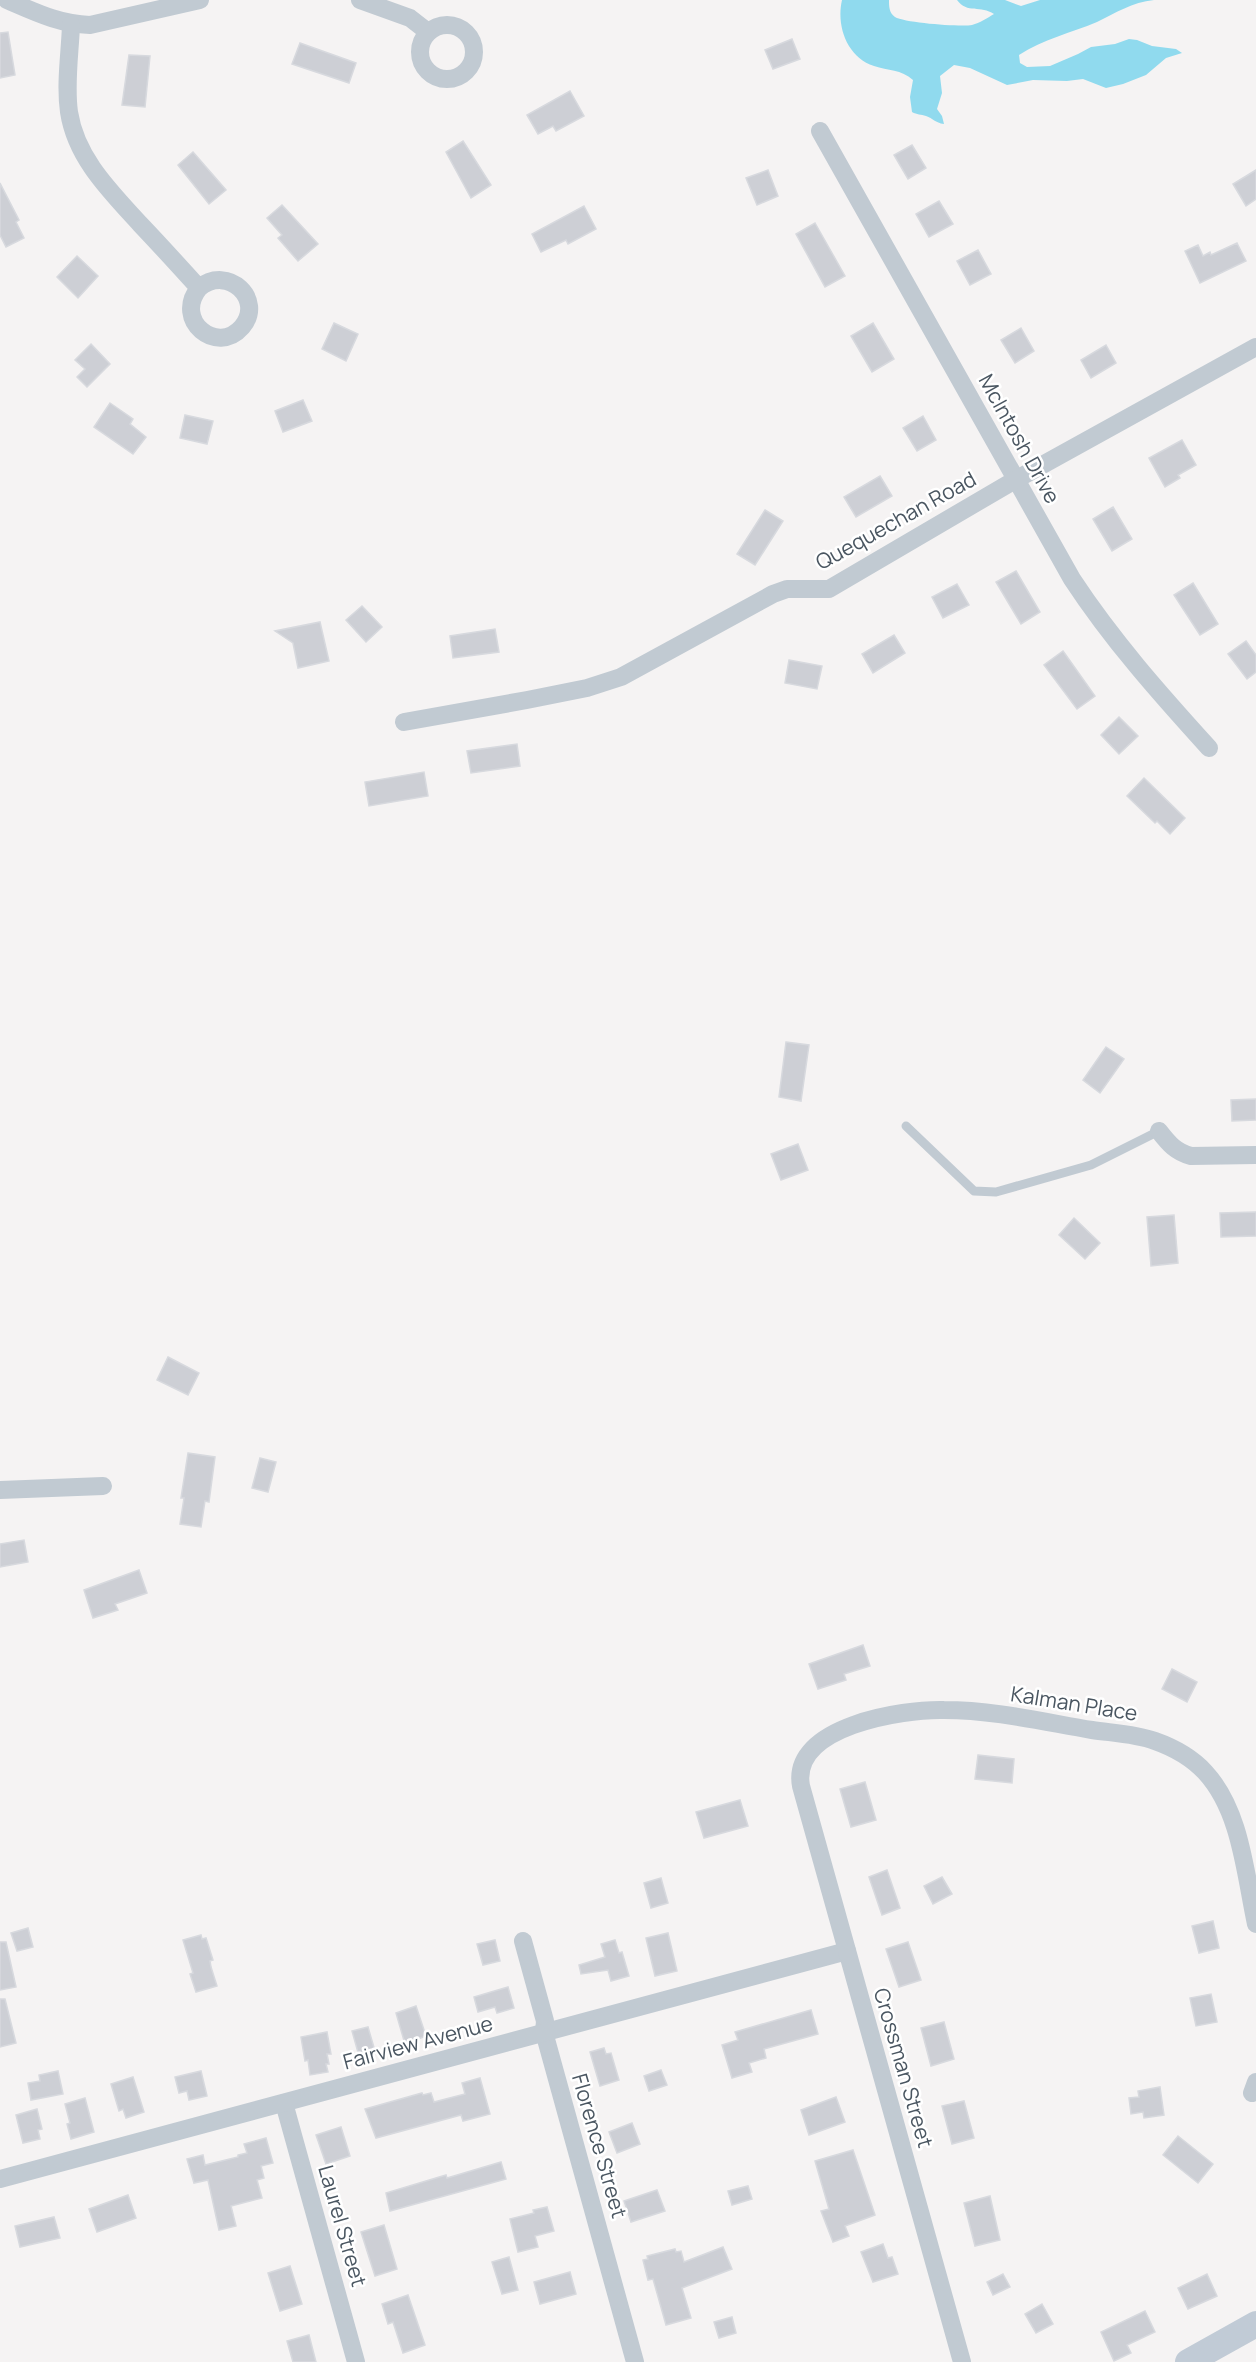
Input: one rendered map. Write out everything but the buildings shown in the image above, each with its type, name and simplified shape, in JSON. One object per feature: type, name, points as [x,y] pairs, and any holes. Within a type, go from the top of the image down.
[{"type":"street","points":[[7,0],[45,17],[71,25],[103,23],[200,0]]},
{"type":"street","points":[[360,0],[410,18],[428,32]]},
{"type":"street","points":[[71,25],[69,112],[75,136],[85,159],[104,185],[199,288]]},
{"type":"street","name":"McIntosh Drive","points":[[820,131],[1072,579],[1099,621],[1143,675],[1209,748]]},
{"type":"street","name":"Quequechan Road","points":[[404,722],[587,688],[621,677],[773,594],[787,589],[829,589],[1015,480],[1256,347]]},
{"type":"street","points":[[1159,1131],[1171,1147],[1191,1156],[1256,1155]]},
{"type":"street","points":[[0,1490],[103,1486]]},
{"type":"street","name":"Kalman Place","points":[[801,1786],[800,1768],[804,1760],[816,1745],[827,1737],[866,1721],[912,1712],[966,1711],[1011,1716],[1154,1740],[1199,1766],[1220,1791],[1236,1831],[1256,1924]]},
{"type":"street","name":"Crossman Street","points":[[801,1786],[962,2362]]},
{"type":"street","name":"Florence Street","points":[[523,1941],[545,2021],[544,2032],[635,2362]]},
{"type":"street","name":"Fairview Avenue","points":[[0,2179],[847,1951]]},
{"type":"street","name":"Laurel Street","points":[[284,2103],[356,2362]]},
{"type":"street","points":[[1188,2362],[1256,2324]]},
{"type":"lane","points":[[906,1126],[974,1191],[996,1192],[1091,1165],[1159,1131]]},
{"type":"water","points":[[842,0],[889,0],[892,14],[901,19],[933,24],[972,25],[994,14],[965,7],[957,0],[1005,0],[1021,6],[1040,0],[1154,0],[1131,5],[1097,22],[1038,45],[1019,55],[1020,63],[1027,67],[1050,66],[1091,47],[1115,44],[1129,39],[1152,46],[1176,49],[1182,53],[1166,58],[1146,75],[1106,88],[1083,79],[1033,80],[1007,85],[970,68],[954,65],[940,76],[942,93],[937,109],[944,124],[912,112],[910,97],[913,80],[899,72],[879,68],[865,62],[850,48],[842,30]]}]
